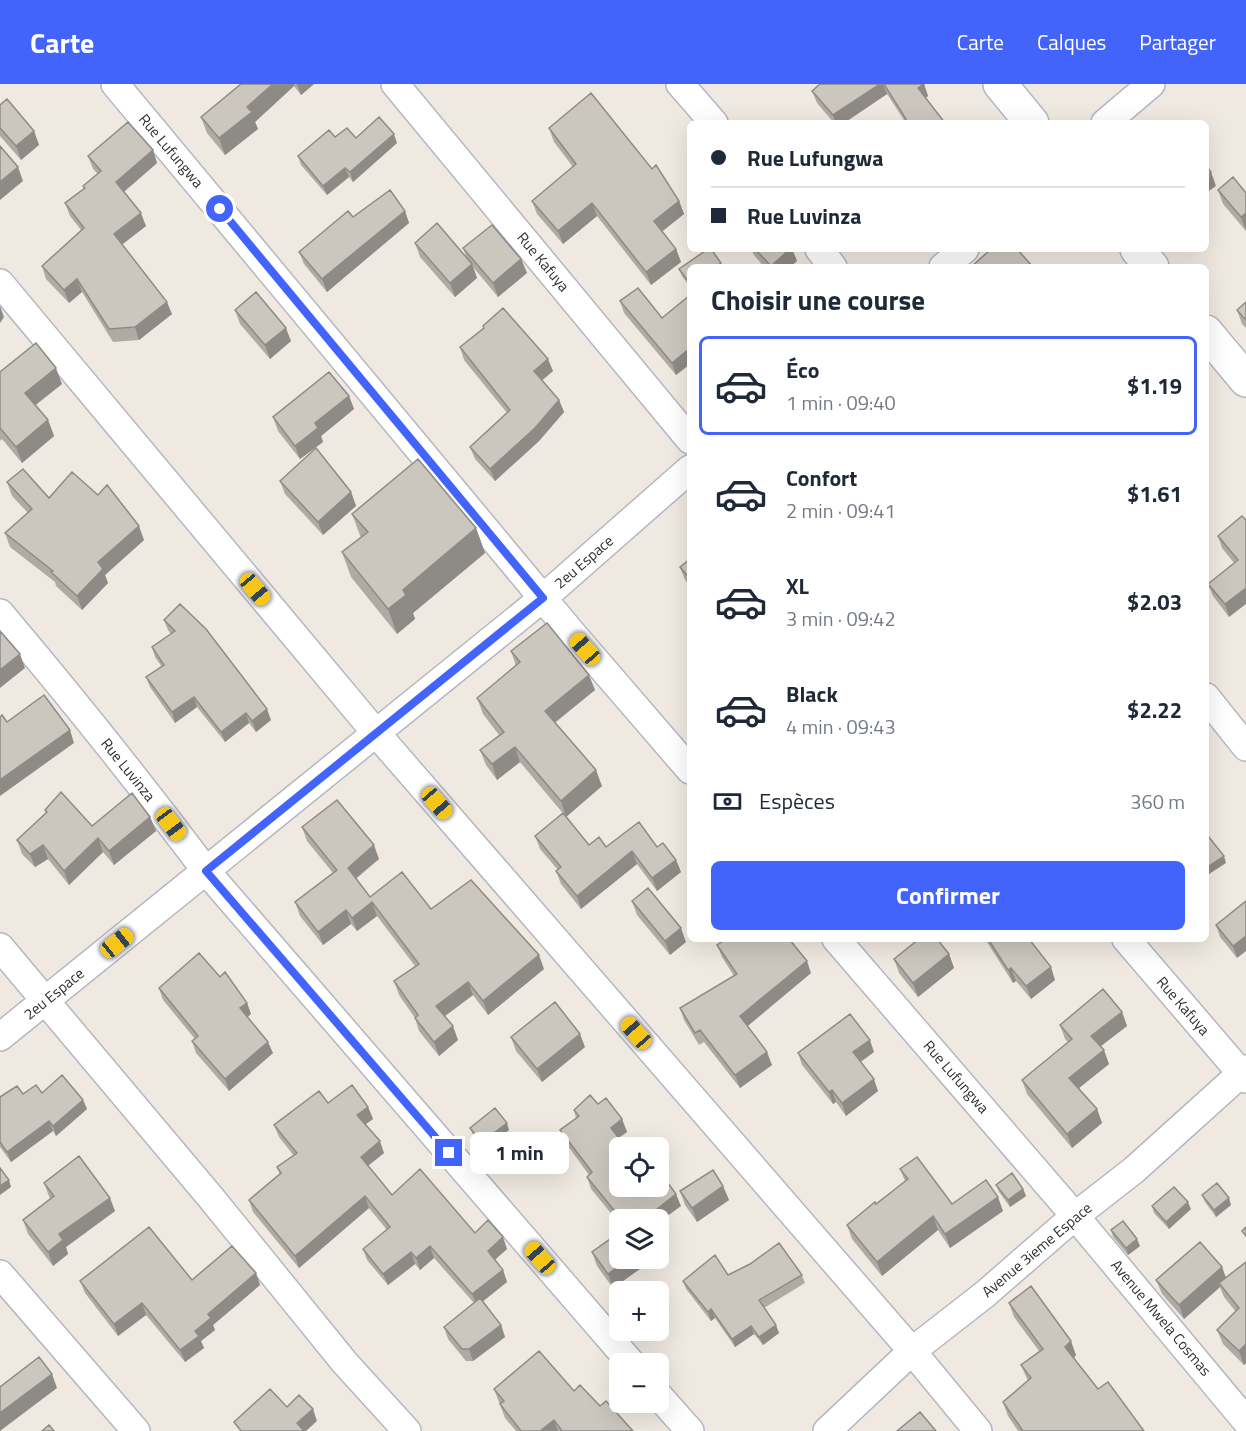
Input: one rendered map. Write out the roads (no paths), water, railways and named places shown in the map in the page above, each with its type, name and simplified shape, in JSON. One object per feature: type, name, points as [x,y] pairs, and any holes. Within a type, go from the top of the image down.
[{"type":"street","name":"Rue Lufungwa","points":[[115,84],[543,598],[687,766]]},
{"type":"street","name":"Rue Kafuya","points":[[395,84],[687,436]]},
{"type":"street","points":[[680,84],[711,120]]},
{"type":"street","points":[[1000,84],[1030,120]]},
{"type":"street","points":[[1109,120],[1151,84]]},
{"type":"street","points":[[821,252],[831,264]]},
{"type":"street","points":[[947,264],[961,252]]},
{"type":"street","points":[[1140,252],[1150,264]]},
{"type":"street","points":[[0,283],[376,733],[978,1431]]},
{"type":"street","points":[[1209,336],[1246,380]]},
{"type":"street","name":"2eu Espace","points":[[0,1037],[543,598],[687,472]]},
{"type":"street","name":"Rue Luvinza","points":[[0,613],[135,779],[206,871],[622,1353]]},
{"type":"street","points":[[1209,701],[1246,747]]},
{"type":"street","name":"Rue Lufungwa","points":[[839,942],[1076,1216]]},
{"type":"street","name":"Rue Kafuya","points":[[1129,942],[1244,1073]]},
{"type":"street","points":[[0,946],[212,1199],[345,1363],[407,1431]]},
{"type":"street","name":"Avenue 3ieme Espace","points":[[827,1431],[912,1352],[1134,1170],[1244,1073]]},
{"type":"street","name":"Avenue Mwela Cosmas","points":[[1076,1216],[1246,1420]]},
{"type":"street","points":[[0,1274],[136,1431]]},
{"type":"street","points":[[669,1407],[690,1431]]}]
